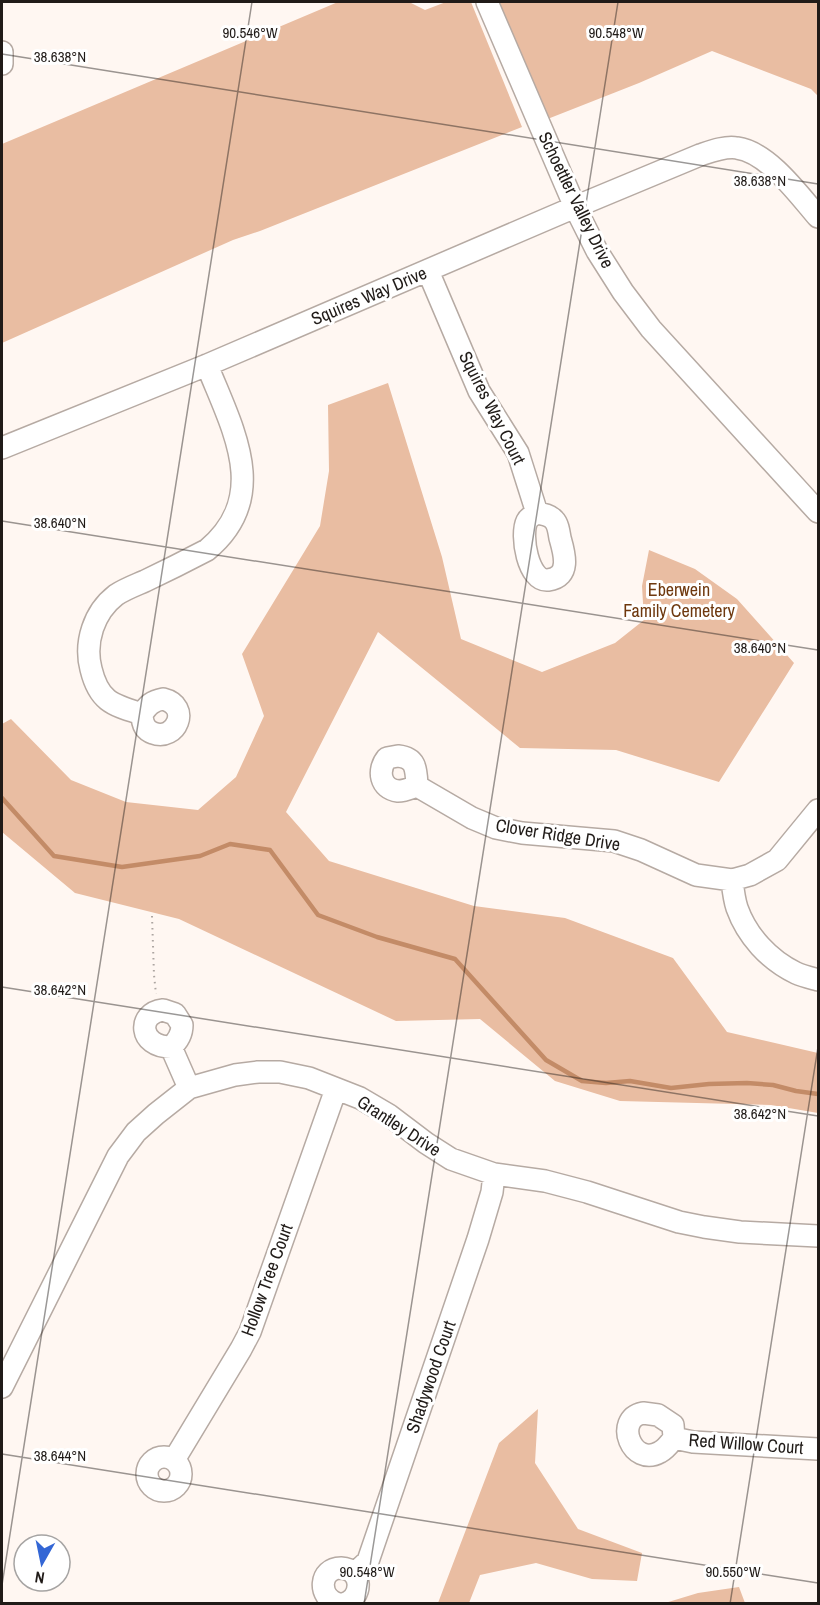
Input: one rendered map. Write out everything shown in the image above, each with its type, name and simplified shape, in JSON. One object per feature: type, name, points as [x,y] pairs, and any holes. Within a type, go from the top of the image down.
[{"type":"street","name":"Schoettler Valley Drive","points":[[487,2],[575,207],[597,251],[623,292],[651,329],[819,512]]},
{"type":"street","points":[[2,52],[2,64]]},
{"type":"street","name":"Squires Way Drive","points":[[2,448],[207,365],[700,154],[718,149],[737,148],[756,154],[771,165],[819,217]]},
{"type":"street","name":"Squires Way Court","points":[[428,271],[479,392],[518,453],[537,513]]},
{"type":"street","points":[[142,714],[117,706],[103,697],[90,667],[90,634],[95,620],[117,595],[207,550],[219,540],[236,513],[243,486],[238,446],[207,365]]},
{"type":"street","name":"Clover Ridge Drive","points":[[417,786],[472,818],[496,828],[614,841],[641,850],[696,875],[732,880],[750,875],[777,860],[819,810]]},
{"type":"street","points":[[732,880],[736,906],[746,929],[760,946],[781,965],[798,974],[819,980]]},
{"type":"street","points":[[171,1047],[189,1088]]},
{"type":"street","name":"Grantley Drive","points":[[2,1387],[118,1156],[136,1132],[189,1088],[235,1075],[280,1072],[309,1078],[360,1098],[389,1115],[451,1160],[494,1174],[545,1181],[679,1222],[704,1227],[740,1232],[819,1236]]},
{"type":"street","name":"Hollow Tree Court","points":[[174,1460],[250,1332],[336,1089]]},
{"type":"street","name":"Shadywood Court","points":[[343,1604],[351,1600],[358,1590],[354,1574],[368,1561],[478,1239],[492,1192],[494,1174]]},
{"type":"street","name":"Red Willow Court","points":[[674,1438],[693,1442],[819,1449]]},
{"type":"street","points":[[338,1604],[329,1600],[325,1595],[324,1578],[332,1570],[338,1568],[344,1568],[354,1574]]},
{"type":"path","points":[[152,916],[157,997]]},
{"type":"green space","points":[[338,2],[409,2],[425,10],[446,2],[471,2],[522,127],[233,240],[2,343],[2,144]]},
{"type":"green space","points":[[499,2],[818,2],[818,96],[811,89],[712,51],[545,120]]},
{"type":"green space","name":"Eberwein Family Cemetery","points":[[388,383],[442,557],[461,639],[542,672],[615,643],[644,620],[642,586],[649,550],[695,569],[737,599],[794,663],[719,782],[616,750],[520,748],[378,632],[286,812],[329,861],[474,906],[565,918],[673,958],[727,1032],[818,1053],[818,1113],[771,1105],[620,1101],[555,1081],[480,1019],[396,1021],[179,919],[75,893],[2,832],[2,724],[11,719],[71,780],[126,802],[198,810],[236,777],[264,716],[242,654],[320,526],[329,471],[328,405]]},
{"type":"green space","points":[[538,1409],[535,1463],[578,1529],[642,1553],[637,1581],[592,1579],[536,1563],[480,1575],[469,1603],[438,1603],[499,1443]]},
{"type":"green space","points":[[739,1587],[745,1603],[665,1603],[698,1593]]},
{"type":"waterway","points":[[2,798],[54,856],[122,867],[200,856],[230,844],[270,850],[318,915],[377,937],[455,959],[546,1060],[582,1081],[606,1083],[630,1081],[671,1088],[747,1083],[773,1085],[818,1094]]}]
